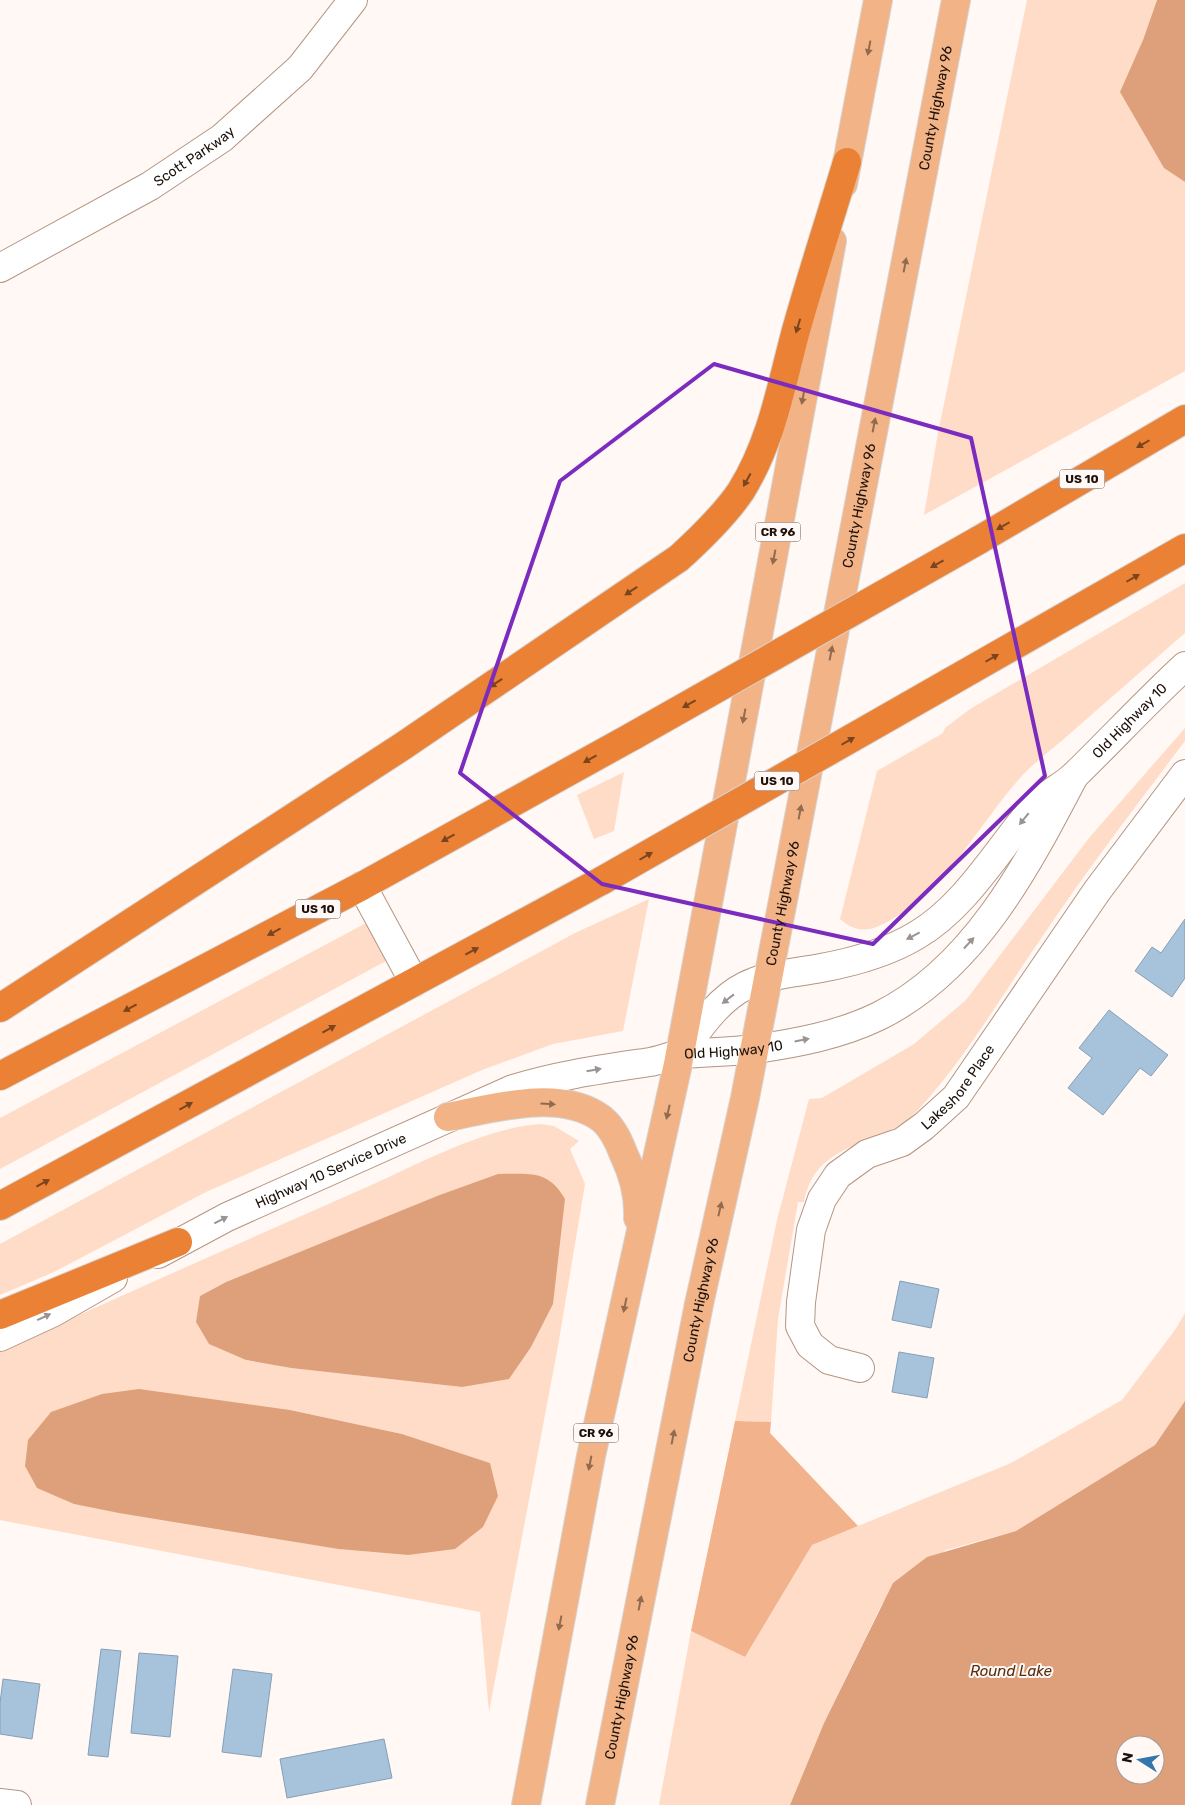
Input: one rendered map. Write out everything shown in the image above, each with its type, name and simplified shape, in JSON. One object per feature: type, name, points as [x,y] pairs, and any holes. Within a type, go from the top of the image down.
[{"type":"highway","points":[[0,1008],[411,740],[672,563],[703,536],[740,492],[757,462],[776,411],[796,333],[847,162]]},
{"type":"highway","name":"US 10","points":[[0,1076],[362,886],[1182,427]]},
{"type":"highway","name":"US 10","points":[[0,1206],[603,880],[1185,548]]},
{"type":"highway","points":[[0,1315],[178,1242]]},
{"type":"main road","name":"CR 96","points":[[526,1805],[592,1456],[680,1054],[878,0]]},
{"type":"main road","name":"County Highway 96","points":[[600,1805],[699,1304],[769,977],[956,0]]},
{"type":"main road","points":[[448,1117],[512,1104],[538,1103],[563,1105],[587,1111],[602,1120],[612,1130],[626,1158],[638,1206],[632,1273]]},
{"type":"street","name":"Scott Parkway","points":[[0,268],[150,186],[222,138],[300,68],[353,0]]},
{"type":"street","name":"Old Highway 10","points":[[680,1054],[702,1024],[721,1004],[743,987],[769,977],[852,962],[880,952],[917,935],[938,919],[986,870],[1035,805],[1074,776],[1142,706],[1185,666]]},
{"type":"street","name":"Lakeshore Place","points":[[860,1368],[829,1360],[810,1345],[800,1326],[801,1302],[811,1230],[822,1199],[838,1176],[867,1154],[902,1142],[924,1126],[956,1097],[1097,892],[1185,774]]},
{"type":"street","name":"Old Highway 10","points":[[680,1054],[754,1049],[834,1033],[880,1015],[904,1000],[937,975],[973,939],[1019,878],[1074,776]]},
{"type":"street","points":[[362,886],[414,982]]},
{"type":"street","name":"Highway 10 Service Drive","points":[[0,1337],[52,1313],[226,1217],[490,1098],[536,1082],[652,1062],[680,1054]]},
{"type":"street","points":[[0,1803],[17,1805]]},
{"type":"highlighted area","points":[[714,364],[971,438],[1045,776],[873,944],[602,884],[460,773],[560,481]]},
{"type":"shaded area","points":[[1027,0],[1157,0],[1143,40],[1164,168],[1185,182],[1185,371],[924,515],[938,433]]},
{"type":"shaded area","points":[[1185,583],[1185,633],[1026,771],[962,853],[930,890],[913,905],[880,926],[867,929],[854,928],[840,919],[877,771],[943,733],[945,728],[970,709]]},
{"type":"shaded area","points":[[1185,728],[1185,741],[1076,887],[984,1025],[936,1089],[919,1109],[904,1122],[887,1132],[852,1146],[836,1155],[822,1166],[811,1181],[804,1202],[798,1202],[778,1319],[771,1422],[735,1421],[777,1220],[809,1099],[822,1098],[914,1044],[966,1000],[1089,838]]},
{"type":"shaded area","points":[[624,772],[614,831],[594,839],[577,795]]},
{"type":"shaded area","points":[[649,899],[623,1031],[553,1044],[482,1070],[206,1192],[54,1272],[0,1295],[0,1244],[575,933]]},
{"type":"shaded area","points":[[368,922],[388,960],[0,1169],[0,1118]]},
{"type":"shaded area","points":[[541,1124],[554,1126],[579,1141],[570,1149],[585,1184],[558,1346],[489,1712],[480,1612],[0,1520],[0,1351],[449,1150],[496,1132]],"holes":[[[437,1196],[462,1387],[291,1368],[246,1360],[200,1296],[226,1282]],[[290,1410],[402,1434],[490,1463],[408,1555],[338,1549],[74,1504]]]},
{"type":"shaded area","points":[[1185,1313],[1185,1401],[1155,1445],[1016,1531],[946,1550],[882,1604],[824,1723],[790,1805],[659,1805],[691,1631],[745,1657],[812,1545],[1011,1463],[1122,1400],[1175,1330]]},
{"type":"shaded area","points":[[735,1421],[771,1422],[770,1433],[858,1526],[812,1545],[745,1657],[691,1631]]},
{"type":"water","points":[[1157,0],[1185,0],[1185,182],[1164,168],[1120,92],[1143,40]]},
{"type":"water","points":[[498,1174],[537,1175],[552,1182],[565,1199],[553,1304],[531,1347],[509,1379],[462,1387],[291,1368],[246,1360],[209,1344],[196,1322],[200,1296],[226,1282],[437,1196]]},
{"type":"water","points":[[139,1389],[290,1410],[402,1434],[490,1463],[498,1496],[483,1527],[455,1549],[408,1555],[338,1549],[119,1513],[74,1504],[37,1488],[25,1466],[28,1440],[51,1412],[102,1394]]},
{"type":"water","name":"Round Lake","points":[[1185,1401],[1185,1805],[790,1805],[824,1723],[893,1583],[927,1557],[1016,1531],[1155,1445]]},
{"type":"building","points":[[1185,919],[1185,978],[1172,997],[1135,971],[1152,947],[1161,953]]},
{"type":"building","points":[[1109,1010],[1168,1055],[1151,1076],[1140,1068],[1103,1115],[1068,1088],[1092,1058],[1079,1048]]},
{"type":"building","points":[[900,1281],[939,1289],[931,1328],[892,1320]]},
{"type":"building","points":[[899,1352],[934,1358],[927,1398],[892,1392]]},
{"type":"building","points":[[101,1649],[121,1651],[108,1757],[88,1755]]},
{"type":"building","points":[[139,1653],[178,1656],[170,1737],[131,1733]]},
{"type":"building","points":[[233,1669],[272,1674],[261,1757],[222,1752]]},
{"type":"building","points":[[3,1679],[40,1684],[32,1739],[0,1734],[0,1703]]},
{"type":"building","points":[[384,1739],[392,1778],[287,1798],[280,1759]]}]
